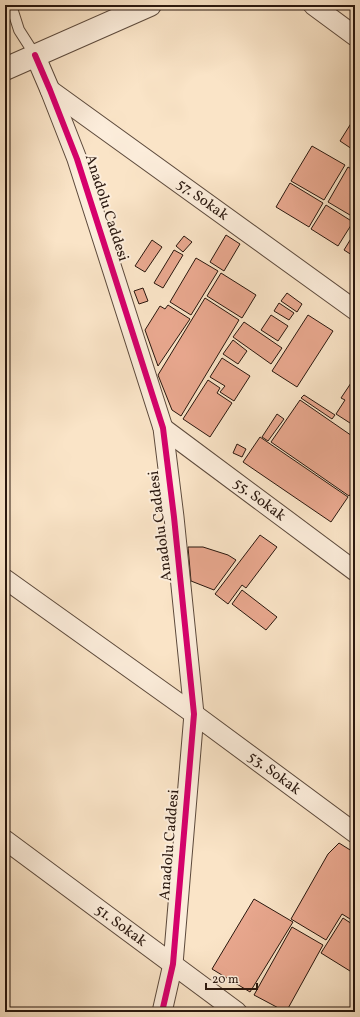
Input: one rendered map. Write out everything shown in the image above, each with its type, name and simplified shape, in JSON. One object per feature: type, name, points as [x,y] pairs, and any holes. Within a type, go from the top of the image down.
[{"type":"street","points":[[5,69],[150,5]]},
{"type":"street","points":[[313,5],[355,36]]},
{"type":"street","name":"Anadolu Caddesi","points":[[35,55],[77,159],[163,428],[174,517],[194,714],[172,964],[162,1012]]},
{"type":"street","name":"57. Sokak","points":[[50,90],[355,310]]},
{"type":"street","name":"55. Sokak","points":[[163,428],[355,571]]},
{"type":"street","name":"53. Sokak","points":[[5,579],[194,714],[355,833]]},
{"type":"street","name":"51. Sokak","points":[[5,840],[237,1012]]},
{"type":"lane","points":[[11,5],[19,30],[35,55]]},
{"type":"building","points":[[355,117],[355,151],[340,141]]},
{"type":"building","points":[[312,146],[345,165],[324,200],[291,181]]},
{"type":"building","points":[[348,167],[355,171],[355,218],[328,202]]},
{"type":"building","points":[[290,183],[323,203],[309,227],[276,207]]},
{"type":"building","points":[[326,205],[353,222],[338,246],[311,229]]},
{"type":"building","points":[[355,232],[355,257],[344,250]]},
{"type":"building","points":[[226,235],[240,244],[224,271],[210,262]]},
{"type":"building","points":[[184,236],[192,242],[183,252],[176,246]]},
{"type":"building","points":[[152,240],[162,247],[145,272],[135,266]]},
{"type":"building","points":[[174,250],[183,255],[163,288],[154,283]]},
{"type":"building","points":[[196,258],[218,271],[191,315],[170,302]]},
{"type":"building","points":[[221,273],[256,295],[242,318],[207,296]]},
{"type":"building","points":[[143,288],[148,301],[139,304],[134,291]]},
{"type":"building","points":[[287,293],[302,304],[297,312],[281,301]]},
{"type":"building","points":[[205,298],[239,320],[181,416],[172,410],[158,375]]},
{"type":"building","points":[[279,303],[294,313],[289,320],[274,311]]},
{"type":"building","points":[[168,305],[190,319],[158,366],[145,330],[160,306],[165,309]]},
{"type":"building","points":[[271,315],[288,326],[278,341],[261,330]]},
{"type":"building","points":[[308,315],[333,331],[297,387],[272,371]]},
{"type":"building","points":[[244,322],[282,348],[271,364],[233,337]]},
{"type":"building","points":[[233,340],[247,351],[238,364],[223,354]]},
{"type":"building","points":[[222,358],[250,376],[234,401],[220,392],[225,386],[210,377]]},
{"type":"building","points":[[355,377],[355,416],[350,423],[336,414],[345,400],[341,398]]},
{"type":"building","points":[[208,380],[220,388],[217,393],[232,403],[210,437],[183,419]]},
{"type":"building","points":[[304,395],[335,415],[332,419],[301,398]]},
{"type":"building","points":[[300,400],[355,438],[355,488],[349,496],[271,442]]},
{"type":"building","points":[[277,414],[284,419],[268,441],[262,437]]},
{"type":"building","points":[[260,437],[348,497],[331,522],[243,462]]},
{"type":"building","points":[[237,444],[246,449],[242,457],[233,453]]},
{"type":"building","points":[[260,535],[277,547],[246,588],[242,585],[228,604],[215,594]]},
{"type":"building","points":[[188,547],[203,547],[228,555],[236,560],[214,590],[191,581]]},
{"type":"building","points":[[242,590],[277,617],[266,630],[232,604]]},
{"type":"building","points":[[339,843],[355,853],[355,922],[342,914],[326,940],[291,919],[328,854]]},
{"type":"building","points":[[254,899],[293,922],[250,992],[212,969]]},
{"type":"building","points":[[343,918],[355,926],[355,962],[350,971],[321,953]]},
{"type":"building","points":[[292,927],[323,945],[286,1012],[254,995]]},
{"type":"cycle path","points":[[35,55],[77,159],[163,428],[174,517],[194,714],[173,964],[162,1012]]}]
